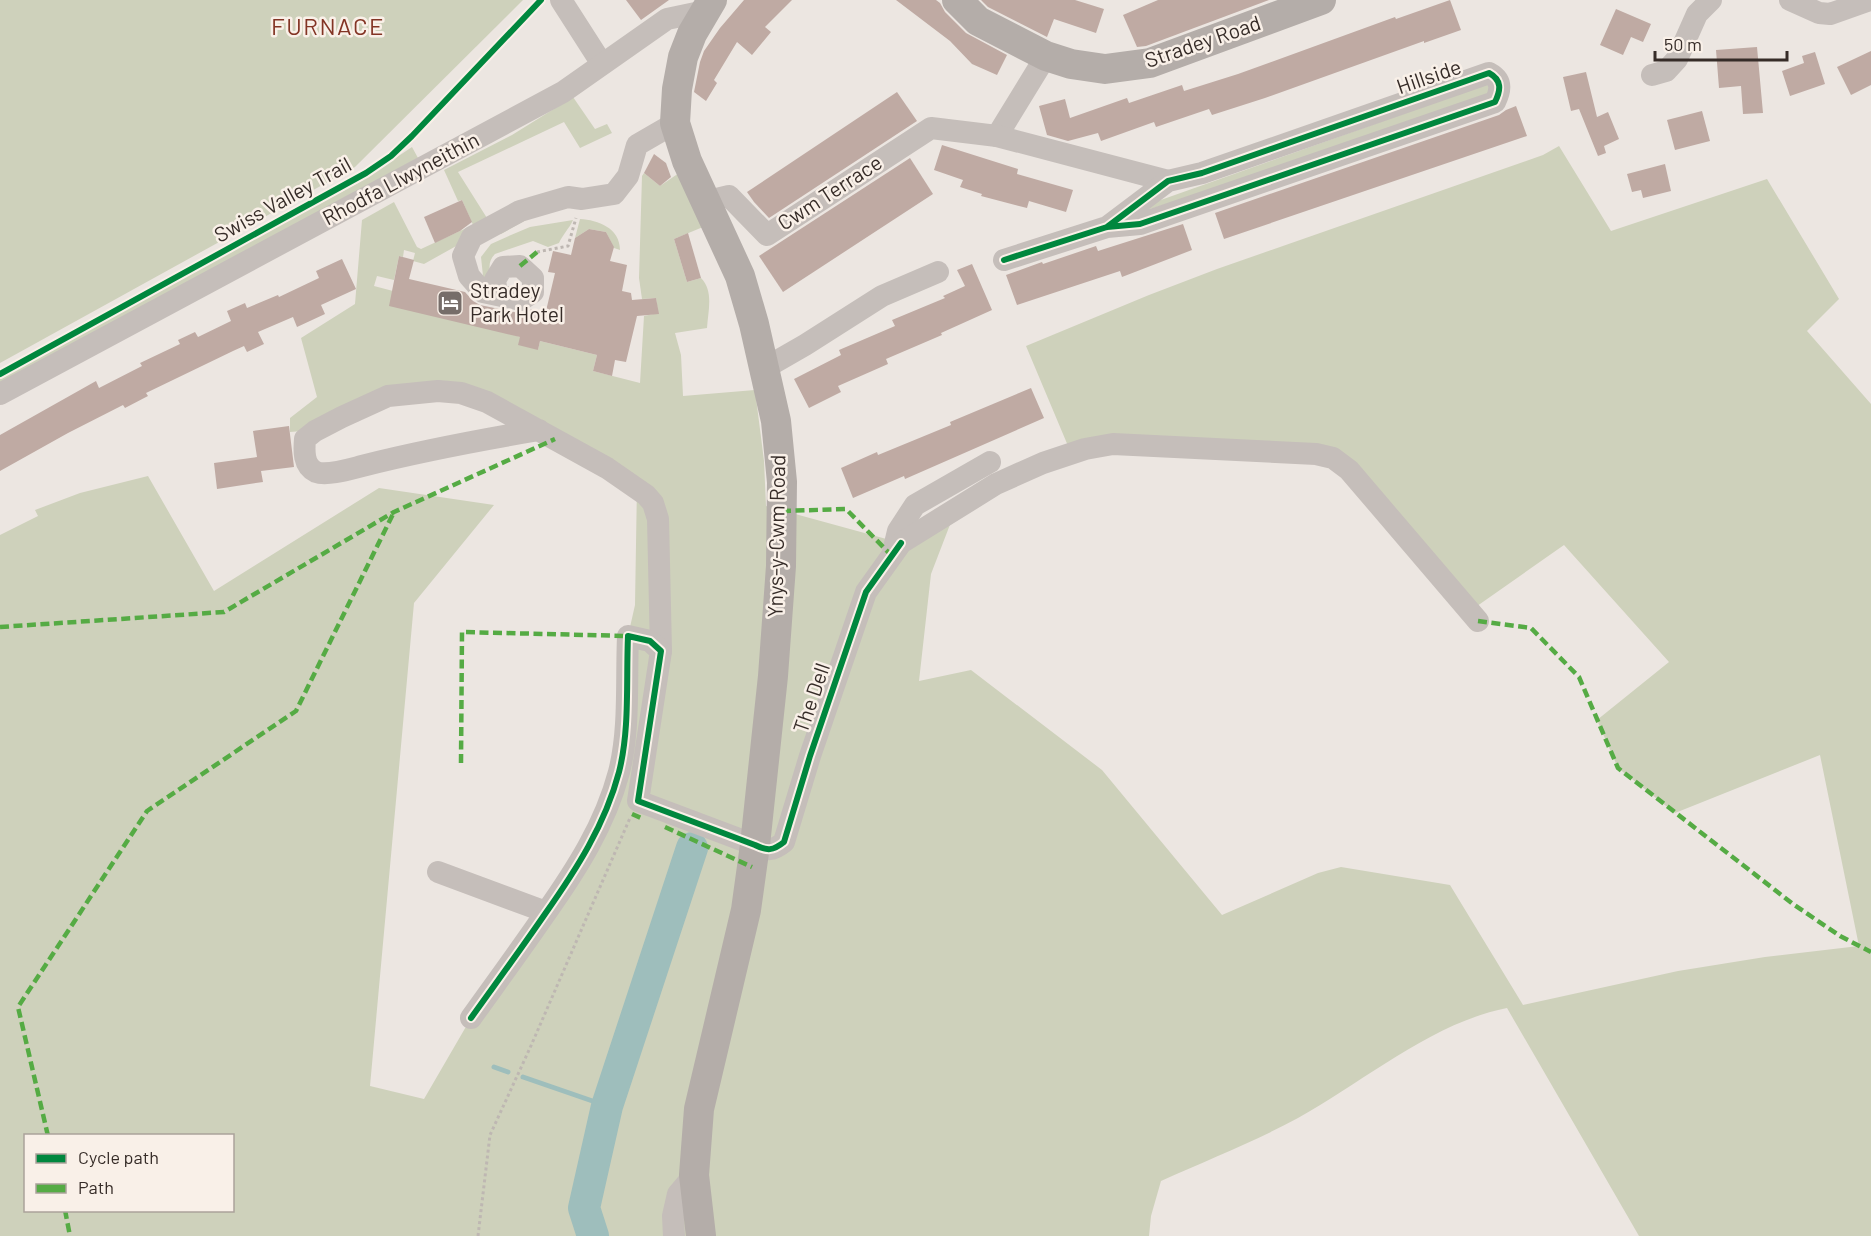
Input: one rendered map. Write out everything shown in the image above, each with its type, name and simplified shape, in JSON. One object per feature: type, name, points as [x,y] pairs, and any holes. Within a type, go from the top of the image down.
[{"type":"main road","name":"Stradey Road","points":[[957,0],[978,21],[1046,56],[1071,64],[1106,69],[1150,63],[1321,0]]},
{"type":"main road","name":"Ynys-y-Cwm Road","points":[[701,1236],[694,1175],[699,1109],[746,910],[773,676],[782,542],[782,482],[776,421],[765,368],[740,276],[704,202],[675,123],[677,89],[683,57],[692,34],[708,6]]},
{"type":"street","points":[[561,0],[602,64]]},
{"type":"street","points":[[1652,75],[1666,71],[1677,59],[1697,14],[1711,0]]},
{"type":"street","points":[[1790,0],[1819,13],[1830,14],[1870,0]]},
{"type":"street","name":"Rhodfa Llwyneithin","points":[[0,394],[563,92],[667,19],[708,6]]},
{"type":"street","points":[[998,136],[1046,56]]},
{"type":"street","name":"Hillside","points":[[1004,260],[1107,227],[1140,224],[1495,102],[1500,84],[1495,76],[1489,73],[1203,173],[1167,181],[1107,227]]},
{"type":"street","points":[[497,294],[483,292],[470,276],[463,256],[472,237],[520,211],[568,197],[582,199],[614,194],[628,176],[637,145],[675,123]]},
{"type":"street","name":"Hillside","points":[[931,128],[998,136],[1167,181]]},
{"type":"street","name":"Cwm Terrace","points":[[704,202],[729,195],[767,235],[931,128]]},
{"type":"street","points":[[765,368],[882,296],[938,272]]},
{"type":"street","points":[[539,430],[417,452],[337,472],[316,472],[307,464],[304,452],[305,439],[315,432],[388,396],[438,391],[461,393],[487,402],[539,430],[627,481],[646,495],[653,503],[658,519],[661,651],[638,801],[755,845]]},
{"type":"street","points":[[896,550],[996,484],[1043,463],[1085,448],[1113,444],[1316,454],[1333,458],[1349,470],[1478,621]]},
{"type":"street","name":"The Dell","points":[[755,845],[765,850],[775,849],[784,842],[810,756],[866,592],[896,550],[898,531],[915,505],[990,462]]},
{"type":"street","points":[[471,1018],[546,912],[591,842],[605,814],[619,770],[625,733],[628,636],[650,641],[661,651]]},
{"type":"street","points":[[438,872],[546,912]]},
{"type":"street","points":[[674,1236],[673,1216],[678,1194],[694,1175]]},
{"type":"path","points":[[537,252],[568,246],[582,199]]},
{"type":"path","points":[[478,1236],[490,1135],[638,801]]},
{"type":"green space","points":[[0,0],[523,0],[355,167],[0,363]]},
{"type":"green space","points":[[1487,84],[1492,93],[1387,135],[1131,215],[1158,201]]},
{"type":"green space","points":[[573,97],[595,129],[607,124],[612,133],[580,148],[564,122],[458,172],[492,226],[424,264],[413,261],[415,253],[404,250],[403,257],[399,256],[394,280],[377,276],[374,286],[520,337],[538,350],[540,341],[597,355],[593,371],[640,383],[644,316],[658,313],[656,298],[642,299],[639,278],[642,176],[644,173],[660,186],[679,173],[703,227],[674,239],[687,282],[701,278],[709,295],[707,328],[675,333],[681,355],[683,396],[755,390],[764,461],[766,506],[901,543],[956,509],[931,574],[919,681],[971,670],[1102,770],[1222,915],[1318,873],[1341,867],[1450,885],[1523,1005],[1678,971],[1765,957],[1859,946],[1820,755],[1675,813],[1618,768],[1597,720],[1669,662],[1564,545],[1470,611],[1333,458],[1071,453],[1026,346],[1217,269],[1543,155],[1559,146],[1611,231],[1767,179],[1839,299],[1807,331],[1871,404],[1871,1236],[1639,1236],[1507,1008],[1452,1026],[1399,1055],[1298,1118],[1161,1181],[1151,1216],[1149,1236],[0,1236],[0,535],[38,516],[35,510],[80,493],[148,476],[214,591],[379,488],[494,505],[414,603],[370,1086],[424,1099],[471,1018],[612,795],[628,636],[635,605],[637,484],[437,389],[314,430],[290,432],[290,418],[317,397],[301,338],[355,304],[362,220],[394,202],[417,247],[421,249],[473,225],[462,200],[458,201],[444,170],[512,135]]},
{"type":"green space","points":[[412,147],[418,158],[0,385],[0,377],[358,183]]},
{"type":"green space","points":[[580,219],[601,223],[607,227],[616,236],[620,250],[614,248],[606,232],[589,229],[575,238]]},
{"type":"green space","points":[[526,220],[501,234],[492,226]]},
{"type":"green space","points":[[573,220],[559,243],[548,247],[533,241],[495,254],[490,266],[495,287],[483,276],[481,257],[491,244],[530,227]]},
{"type":"building","points":[[626,0],[669,0],[641,20]]},
{"type":"building","points":[[744,0],[792,0],[765,27],[771,32],[752,55],[737,42],[714,80],[717,83],[706,101],[694,92],[704,51]]},
{"type":"building","points":[[896,0],[936,0],[966,33],[1007,55],[997,75],[972,64],[950,41]]},
{"type":"building","points":[[981,0],[1075,0],[1104,9],[1096,33],[1054,19],[1047,37],[988,7]]},
{"type":"building","points":[[1158,0],[1269,0],[1146,46],[1137,47],[1123,15]]},
{"type":"building","points":[[1450,0],[1461,30],[1265,98],[1212,115],[1209,109],[1156,127],[1154,122],[1101,141],[1098,133],[1068,141],[1047,135],[1039,106],[1065,99],[1070,118],[1127,98],[1129,103],[1182,85],[1184,91]]},
{"type":"building","points":[[1616,9],[1651,24],[1643,42],[1631,37],[1623,55],[1600,45]]},
{"type":"building","points":[[1757,47],[1763,113],[1743,114],[1741,86],[1719,88],[1716,50]]},
{"type":"building","points":[[1871,51],[1871,85],[1851,95],[1837,67]]},
{"type":"building","points":[[1815,52],[1825,84],[1790,96],[1782,71],[1804,63],[1802,56]]},
{"type":"building","points":[[1586,72],[1597,117],[1608,112],[1619,139],[1604,146],[1606,153],[1598,156],[1579,109],[1571,111],[1563,77]]},
{"type":"building","points":[[897,92],[917,121],[769,218],[754,202],[747,192]]},
{"type":"building","points":[[1516,106],[1527,136],[1224,239],[1215,213],[1499,115]]},
{"type":"building","points":[[1702,111],[1710,141],[1675,150],[1667,120]]},
{"type":"building","points":[[942,145],[1018,169],[1017,174],[1073,190],[1066,212],[1029,201],[1027,208],[981,196],[982,194],[960,187],[963,180],[934,170]]},
{"type":"building","points":[[654,154],[666,163],[671,177],[660,186],[644,173]]},
{"type":"building","points":[[910,158],[933,194],[783,292],[759,256]]},
{"type":"building","points":[[1665,164],[1671,191],[1643,198],[1641,190],[1632,192],[1627,174]]},
{"type":"building","points":[[462,200],[472,222],[460,231],[435,243],[424,217]]},
{"type":"building","points":[[1183,224],[1192,250],[1122,277],[1120,271],[1017,305],[1006,275],[1096,246],[1098,251]]},
{"type":"building","name":"Stradey Park Hotel","points":[[589,229],[606,232],[614,247],[610,261],[627,265],[622,291],[631,293],[632,300],[656,298],[659,314],[637,316],[626,362],[615,360],[612,376],[593,371],[597,355],[540,341],[538,350],[518,345],[520,337],[389,306],[399,256],[414,260],[409,279],[465,292],[480,305],[519,313],[532,309],[546,311],[555,273],[548,272],[553,251],[571,255],[575,238]]},
{"type":"building","points":[[688,233],[701,278],[687,282],[674,239]]},
{"type":"building","points":[[342,259],[356,289],[321,305],[325,314],[297,327],[293,317],[258,332],[264,344],[247,352],[244,346],[233,351],[146,393],[148,396],[125,408],[123,405],[68,433],[0,471],[0,435],[96,381],[99,388],[142,366],[140,363],[180,344],[178,340],[195,332],[198,337],[231,321],[227,311],[245,303],[247,308],[278,295],[279,297],[319,278],[316,271]]},
{"type":"building","points":[[972,264],[992,310],[886,359],[888,364],[838,386],[841,392],[809,408],[794,379],[841,355],[839,350],[895,326],[892,320],[945,298],[943,296],[965,286],[957,270]]},
{"type":"building","points":[[1031,388],[1044,418],[905,479],[904,476],[853,498],[841,468],[951,425],[950,422]]},
{"type":"building","points":[[289,426],[294,467],[261,471],[263,482],[217,489],[214,463],[257,457],[253,431]]},
{"type":"waterway","points":[[593,1236],[584,1208],[607,1106],[692,848]]},
{"type":"waterway","points":[[494,1067],[508,1072]]},
{"type":"waterway","points":[[523,1077],[607,1106]]},
{"type":"marked path","points":[[520,266],[537,252]]},
{"type":"marked path","points":[[0,627],[224,612],[394,512],[555,439]]},
{"type":"marked path","points":[[782,511],[846,509],[892,556]]},
{"type":"marked path","points":[[48,1134],[18,1007],[147,811],[296,711],[394,512]]},
{"type":"marked path","points":[[1478,621],[1531,628],[1579,677],[1618,768],[1793,904],[1840,936],[1871,952]]},
{"type":"marked path","points":[[461,763],[462,632],[628,636]]},
{"type":"marked path","points":[[632,814],[641,818]]},
{"type":"marked path","points":[[665,827],[752,867]]},
{"type":"marked path","points":[[65,1212],[70,1236]]},
{"type":"cycle path","name":"Swiss Valley Trail","points":[[0,374],[366,173],[391,156],[541,0]]},
{"type":"cycle path","points":[[1004,260],[1107,227],[1140,224],[1495,102],[1499,89],[1498,82],[1489,73],[1202,173],[1168,181],[1107,227]]},
{"type":"cycle path","points":[[471,1018],[568,881],[598,829],[606,810],[619,772],[625,739],[628,636],[650,641],[661,651],[638,801],[763,848],[777,847],[784,842],[810,756],[866,592],[901,543]]},
{"type":"place","name":"Stradey Park Hotel","points":[[450,303]]},
{"type":"district","name":"FURNACE","points":[[328,27]]}]
